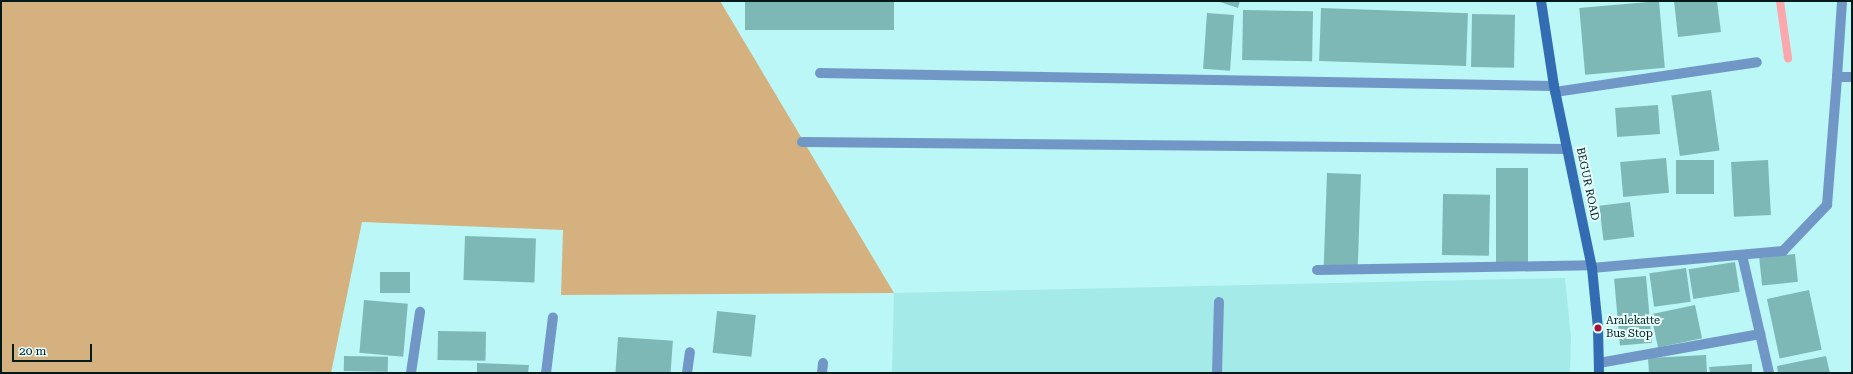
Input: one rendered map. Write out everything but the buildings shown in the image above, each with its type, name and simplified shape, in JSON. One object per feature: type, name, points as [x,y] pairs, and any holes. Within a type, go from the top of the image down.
[{"type":"main road","name":"BEGUR ROAD","points":[[1541,1],[1554,89],[1591,266],[1599,368]]},
{"type":"street","points":[[1317,270],[1591,266],[1783,251],[1828,205],[1842,1]]},
{"type":"street","points":[[820,74],[1554,89],[1757,62]]},
{"type":"street","points":[[1837,77],[1852,77]]},
{"type":"street","points":[[802,142],[1567,149]]},
{"type":"street","points":[[1742,255],[1769,373]]},
{"type":"street","points":[[1217,373],[1219,302]]},
{"type":"street","points":[[411,373],[420,312]]},
{"type":"street","points":[[546,373],[553,317]]},
{"type":"street","points":[[1599,368],[1760,334]]},
{"type":"street","points":[[687,373],[690,352]]},
{"type":"street","points":[[822,373],[824,362]]},
{"type":"shaded area","points":[[1,1],[720,1],[894,293],[561,295],[563,230],[362,222],[331,373],[1,373]]},
{"type":"shaded area","points":[[1565,278],[1571,338],[1570,373],[892,373],[894,293]]},
{"type":"waterway","points":[[1780,1],[1788,58]]},
{"type":"place","name":"Aralekatte Bus Stop","points":[[1598,328]]}]
